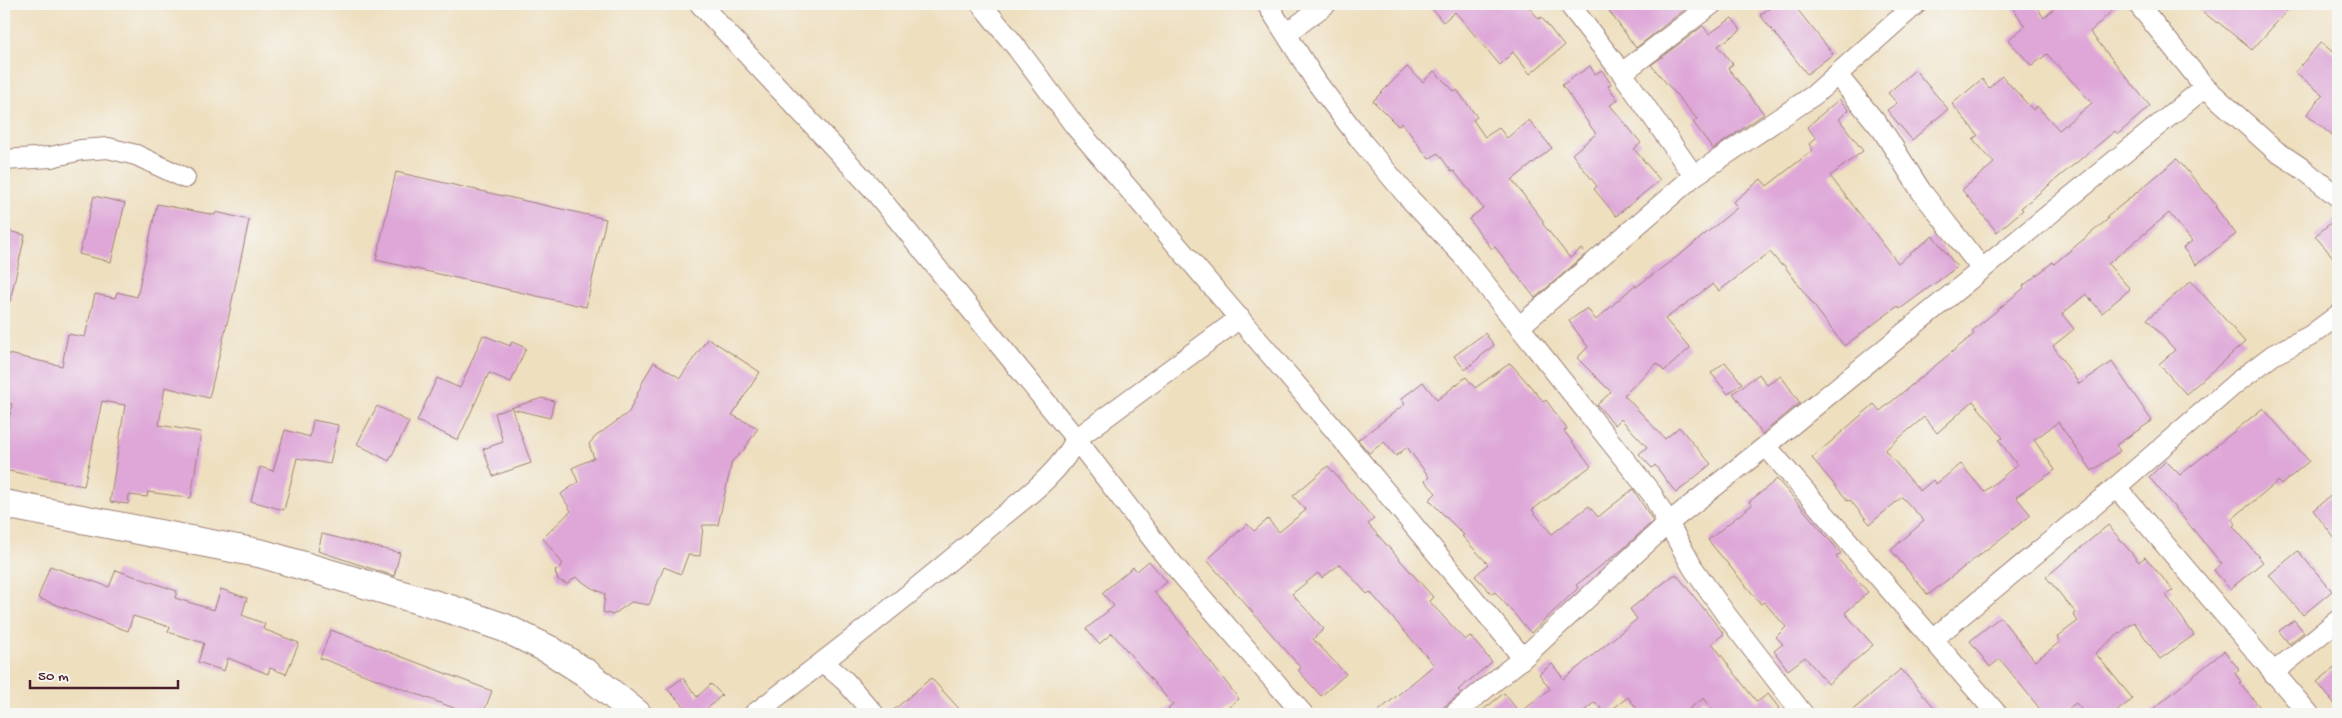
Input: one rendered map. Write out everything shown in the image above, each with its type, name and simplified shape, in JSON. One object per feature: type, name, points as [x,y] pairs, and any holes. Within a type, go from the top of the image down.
[{"type":"street","points":[[700,4],[872,188],[1076,439],[1164,554],[1303,714]]},
{"type":"street","points":[[981,4],[1017,48],[1075,126],[1333,428],[1523,658]]},
{"type":"street","points":[[1267,4],[1317,83],[1362,142],[1409,198],[1463,256],[1646,487],[1693,568],[1727,616],[1803,714]]},
{"type":"street","points":[[1286,34],[1326,4]]},
{"type":"street","points":[[1569,4],[1622,73],[1694,176]]},
{"type":"street","points":[[1622,73],[1712,4]]},
{"type":"street","points":[[1519,327],[1694,176],[1814,95],[1838,76],[1916,4]]},
{"type":"street","points":[[2138,4],[2205,87],[2276,151],[2338,197]]},
{"type":"street","points":[[1838,76],[1883,131],[1921,191],[1982,269]]},
{"type":"street","points":[[1454,714],[1523,658],[1667,524],[1766,446],[2205,87]]},
{"type":"street","points":[[4,160],[51,157],[81,150],[108,148],[136,155],[185,178]]},
{"type":"street","points":[[1933,639],[2116,487],[2236,383],[2273,355],[2310,336],[2338,315]]},
{"type":"street","points":[[754,714],[923,584],[1037,487],[1060,465],[1070,452],[1076,439],[1240,318]]},
{"type":"street","points":[[1766,446],[1997,714]]},
{"type":"street","points":[[2116,487],[2309,714]]},
{"type":"street","points":[[4,504],[263,554],[453,610],[505,628],[550,650],[586,673],[637,714]]},
{"type":"street","points":[[2273,673],[2338,620]]},
{"type":"street","points":[[823,662],[846,681],[874,714]]},
{"type":"building","points":[[1428,4],[1526,4],[1539,19],[1541,17],[1564,46],[1530,74],[1513,52],[1500,65],[1455,12],[1443,22]]},
{"type":"building","points":[[1604,4],[1685,4],[1688,7],[1636,48]]},
{"type":"building","points":[[1775,4],[1793,4],[1833,54],[1807,74],[1760,15]]},
{"type":"building","points":[[2010,4],[2035,4],[2044,18],[2059,4],[2119,4],[2090,32],[2150,106],[2118,134],[2115,131],[2021,208],[2023,210],[1997,232],[1962,190],[1994,163],[1973,139],[1978,135],[1952,104],[1982,79],[1989,88],[2002,76],[2033,110],[2037,106],[2059,130],[2092,103],[2047,54],[2032,66],[2008,40],[2025,26]]},
{"type":"building","points":[[2193,4],[2293,4],[2252,50]]},
{"type":"building","points":[[1732,18],[1741,30],[1718,46],[1733,64],[1728,68],[1764,114],[1713,149],[1693,122],[1697,119],[1651,65],[1703,26],[1709,34]]},
{"type":"building","points":[[2321,42],[2338,57],[2338,141],[2307,114],[2323,95],[2295,72]]},
{"type":"building","points":[[1590,66],[1595,74],[1602,70],[1611,84],[1608,86],[1618,100],[1610,105],[1641,143],[1634,149],[1660,180],[1616,216],[1594,189],[1597,186],[1572,154],[1596,134],[1562,85]]},
{"type":"building","points":[[1407,67],[1423,82],[1434,71],[1455,92],[1457,90],[1477,117],[1473,120],[1485,137],[1499,128],[1507,138],[1529,120],[1552,148],[1512,180],[1544,222],[1542,223],[1570,258],[1581,249],[1586,254],[1535,298],[1495,247],[1492,249],[1469,219],[1483,208],[1454,171],[1452,172],[1438,153],[1429,159],[1402,123],[1398,126],[1373,101]]},
{"type":"building","points":[[1915,70],[1948,109],[1912,140],[1887,110],[1897,103],[1888,93]]},
{"type":"building","points":[[1839,99],[1849,110],[1839,119],[1863,151],[1830,176],[1898,263],[1933,236],[1957,267],[1900,309],[1898,306],[1844,346],[1783,264],[1781,265],[1770,252],[1719,291],[1713,284],[1665,319],[1690,348],[1664,371],[1657,363],[1624,395],[1665,439],[1679,427],[1711,464],[1676,493],[1655,465],[1652,468],[1639,454],[1647,447],[1621,419],[1615,425],[1597,405],[1611,392],[1577,358],[1588,347],[1569,321],[1587,308],[1596,320],[1635,285],[1636,287],[1686,250],[1738,207],[1733,202],[1761,179],[1767,186],[1813,150],[1809,144],[1816,138],[1807,127]]},
{"type":"building","points":[[2177,159],[2217,206],[2215,207],[2236,234],[2196,265],[2183,248],[2192,241],[2169,213],[2108,264],[2130,289],[2102,313],[2086,294],[2062,314],[2074,329],[2053,346],[2079,384],[2112,362],[2152,421],[2116,445],[2120,451],[2092,471],[2058,422],[2034,440],[2055,470],[2016,497],[2031,515],[1928,595],[1891,550],[1924,521],[1902,497],[1870,524],[1812,458],[1874,404],[1880,411],[1974,334],[1972,331],[2024,288],[2023,286],[2053,262],[2054,264],[2108,219],[2107,217]],"holes":[[[1973,401],[2003,438],[1999,440],[2017,465],[1984,492],[1961,464],[1936,484],[1933,480],[1920,491],[1885,450],[1924,417],[1937,433]]]},
{"type":"building","points":[[396,172],[606,219],[586,307],[376,260]]},
{"type":"building","points":[[94,196],[125,203],[111,262],[79,254]]},
{"type":"building","points":[[157,204],[215,215],[216,212],[249,220],[209,398],[165,387],[159,425],[201,432],[191,498],[148,492],[147,497],[129,495],[128,504],[110,502],[125,405],[102,401],[84,486],[4,470],[4,447],[12,404],[4,403],[4,353],[62,366],[68,334],[85,337],[95,294],[115,298],[117,292],[137,297]]},
{"type":"building","points":[[2338,217],[2338,263],[2315,236]]},
{"type":"building","points":[[4,230],[25,235],[10,301],[4,301]]},
{"type":"building","points":[[2191,281],[2245,342],[2186,394],[2159,364],[2175,350],[2147,319]]},
{"type":"building","points":[[1485,333],[1494,345],[1465,370],[1454,356]]},
{"type":"building","points":[[483,335],[510,346],[512,342],[526,348],[511,382],[489,373],[458,440],[417,421],[437,378],[460,388]]},
{"type":"building","points":[[708,338],[760,372],[732,415],[758,428],[743,451],[732,461],[718,525],[703,525],[700,556],[688,555],[681,574],[664,567],[649,605],[631,602],[613,615],[603,612],[605,594],[590,587],[576,577],[567,584],[558,580],[555,571],[563,564],[543,538],[571,511],[561,494],[578,482],[572,468],[594,458],[589,444],[595,437],[629,412],[654,362],[680,378]]},
{"type":"building","points":[[1725,362],[1742,383],[1728,394],[1711,373]]},
{"type":"building","points":[[1509,364],[1544,402],[1546,400],[1567,429],[1564,431],[1591,466],[1532,510],[1552,534],[1589,506],[1598,517],[1633,489],[1653,521],[1623,549],[1576,585],[1578,588],[1531,633],[1495,592],[1492,594],[1475,576],[1488,564],[1462,536],[1464,535],[1429,500],[1436,493],[1425,481],[1429,477],[1407,447],[1396,456],[1384,442],[1369,453],[1358,440],[1405,404],[1401,399],[1423,382],[1437,400],[1466,377],[1475,388]]},
{"type":"building","points":[[1759,374],[1767,385],[1781,376],[1800,403],[1762,434],[1733,393]]},
{"type":"building","points":[[542,398],[554,401],[550,418],[512,409],[531,463],[493,476],[483,449],[503,442],[495,413]]},
{"type":"building","points":[[377,406],[409,422],[389,461],[357,444]]},
{"type":"building","points":[[2263,408],[2309,461],[2281,485],[2278,481],[2232,519],[2236,524],[2233,526],[2263,562],[2230,589],[2214,570],[2222,564],[2149,477],[2166,461],[2180,475]]},
{"type":"building","points":[[313,420],[338,425],[330,464],[297,458],[284,510],[251,501],[260,467],[273,471],[285,430],[310,437]]},
{"type":"building","points":[[1328,466],[1374,519],[1368,524],[1433,597],[1429,601],[1465,640],[1470,636],[1492,662],[1458,690],[1461,693],[1435,714],[1375,714],[1434,665],[1370,592],[1367,594],[1340,564],[1322,578],[1318,573],[1292,594],[1324,629],[1313,639],[1346,674],[1321,696],[1298,670],[1301,668],[1207,560],[1247,524],[1254,531],[1268,519],[1279,532],[1306,510],[1293,496]]},
{"type":"building","points":[[1777,479],[1841,553],[1836,557],[1868,592],[1845,613],[1873,645],[1828,684],[1805,657],[1788,670],[1774,651],[1783,644],[1776,637],[1786,627],[1764,602],[1761,604],[1708,540],[1752,505],[1749,502]]},
{"type":"building","points":[[2338,490],[2338,543],[2313,510]]},
{"type":"building","points":[[2108,525],[2139,562],[2145,557],[2173,590],[2166,595],[2194,635],[2160,659],[2134,622],[2095,653],[2133,699],[2113,714],[2085,714],[2076,703],[2061,714],[2044,714],[2000,659],[1990,667],[1970,641],[2000,617],[2035,661],[2060,642],[2057,637],[2078,621],[2073,615],[2076,613],[2046,577]]},
{"type":"building","points":[[322,534],[400,553],[394,576],[318,551]]},
{"type":"building","points":[[2298,551],[2332,591],[2303,615],[2269,575]]},
{"type":"building","points":[[1149,561],[1167,582],[1154,592],[1188,631],[1239,699],[1220,714],[1162,714],[1173,705],[1112,633],[1099,644],[1086,629],[1114,606],[1102,593],[1133,567],[1137,571]]},
{"type":"building","points":[[50,566],[109,587],[116,570],[177,591],[175,598],[214,610],[221,589],[247,598],[242,615],[265,624],[263,629],[299,643],[286,674],[270,668],[268,674],[228,658],[224,671],[198,662],[204,643],[168,632],[170,627],[133,616],[128,631],[38,598]]},
{"type":"building","points":[[1674,575],[1677,575],[1724,634],[1712,643],[1745,687],[1757,702],[1768,694],[1779,708],[1771,714],[1716,714],[1704,698],[1682,714],[1641,714],[1628,697],[1606,714],[1595,702],[1580,714],[1478,714],[1504,693],[1520,713],[1550,689],[1539,674],[1552,664],[1564,679],[1637,619],[1630,609]]},
{"type":"building","points":[[2294,620],[2304,632],[2289,644],[2279,631]]},
{"type":"building","points":[[331,630],[492,691],[483,714],[470,714],[320,658]]},
{"type":"building","points":[[2224,651],[2239,669],[2235,673],[2241,682],[2239,683],[2266,714],[2147,714]]},
{"type":"building","points":[[2338,665],[2338,708],[2317,682]]},
{"type":"building","points":[[1901,669],[1940,714],[1848,714]]},
{"type":"building","points":[[683,678],[697,697],[711,684],[722,695],[706,710],[709,714],[680,714],[686,708],[667,689]]},
{"type":"building","points":[[931,678],[964,714],[889,714]]}]
